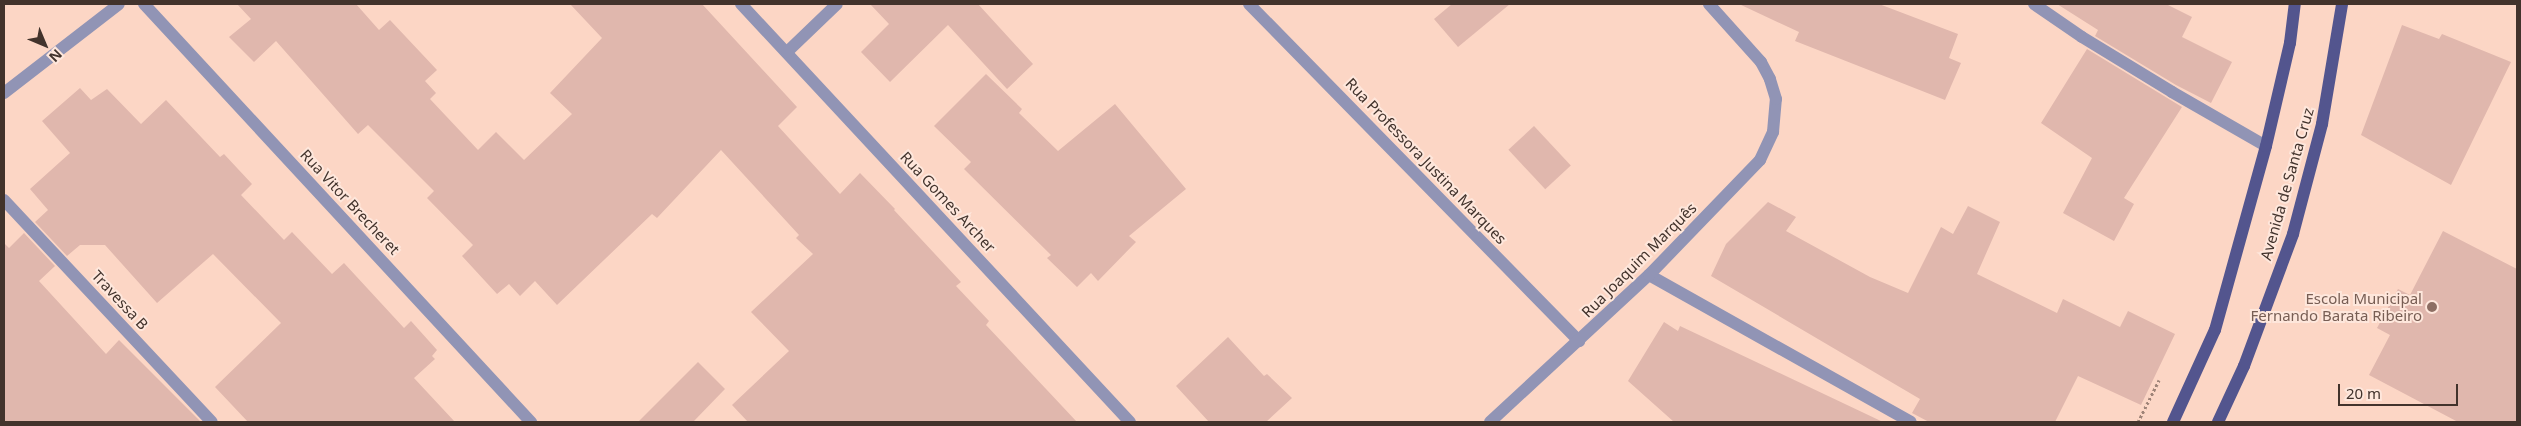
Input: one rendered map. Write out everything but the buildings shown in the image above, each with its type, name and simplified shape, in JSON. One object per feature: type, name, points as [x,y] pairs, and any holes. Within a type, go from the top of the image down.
[{"type":"main road","name":"Avenida de Santa Cruz","points":[[2173,422],[2215,330],[2266,146],[2290,44],[2295,4]]},
{"type":"main road","name":"Avenida de Santa Cruz","points":[[2218,422],[2244,366],[2293,234],[2322,124],[2342,4]]},
{"type":"street","points":[[4,93],[119,4]]},
{"type":"street","name":"Rua Vitor Brecheret","points":[[144,4],[531,422]]},
{"type":"street","name":"Rua Gomes Archer","points":[[741,4],[1130,422]]},
{"type":"street","points":[[787,52],[836,4]]},
{"type":"street","name":"Rua Professora Justina Marques","points":[[1249,4],[1579,341]]},
{"type":"street","name":"Rua Joaquim Marquês","points":[[1490,422],[1649,275],[1760,160],[1774,132],[1776,100],[1770,78],[1761,62],[1709,4]]},
{"type":"street","points":[[2034,4],[2082,37],[2266,146]]},
{"type":"street","name":"Travessa B","points":[[4,200],[212,422]]},
{"type":"street","points":[[1649,275],[1911,422]]},
{"type":"place","name":"Escola Municipal Fernando Barata Ribeiro","points":[[2432,307]]}]
